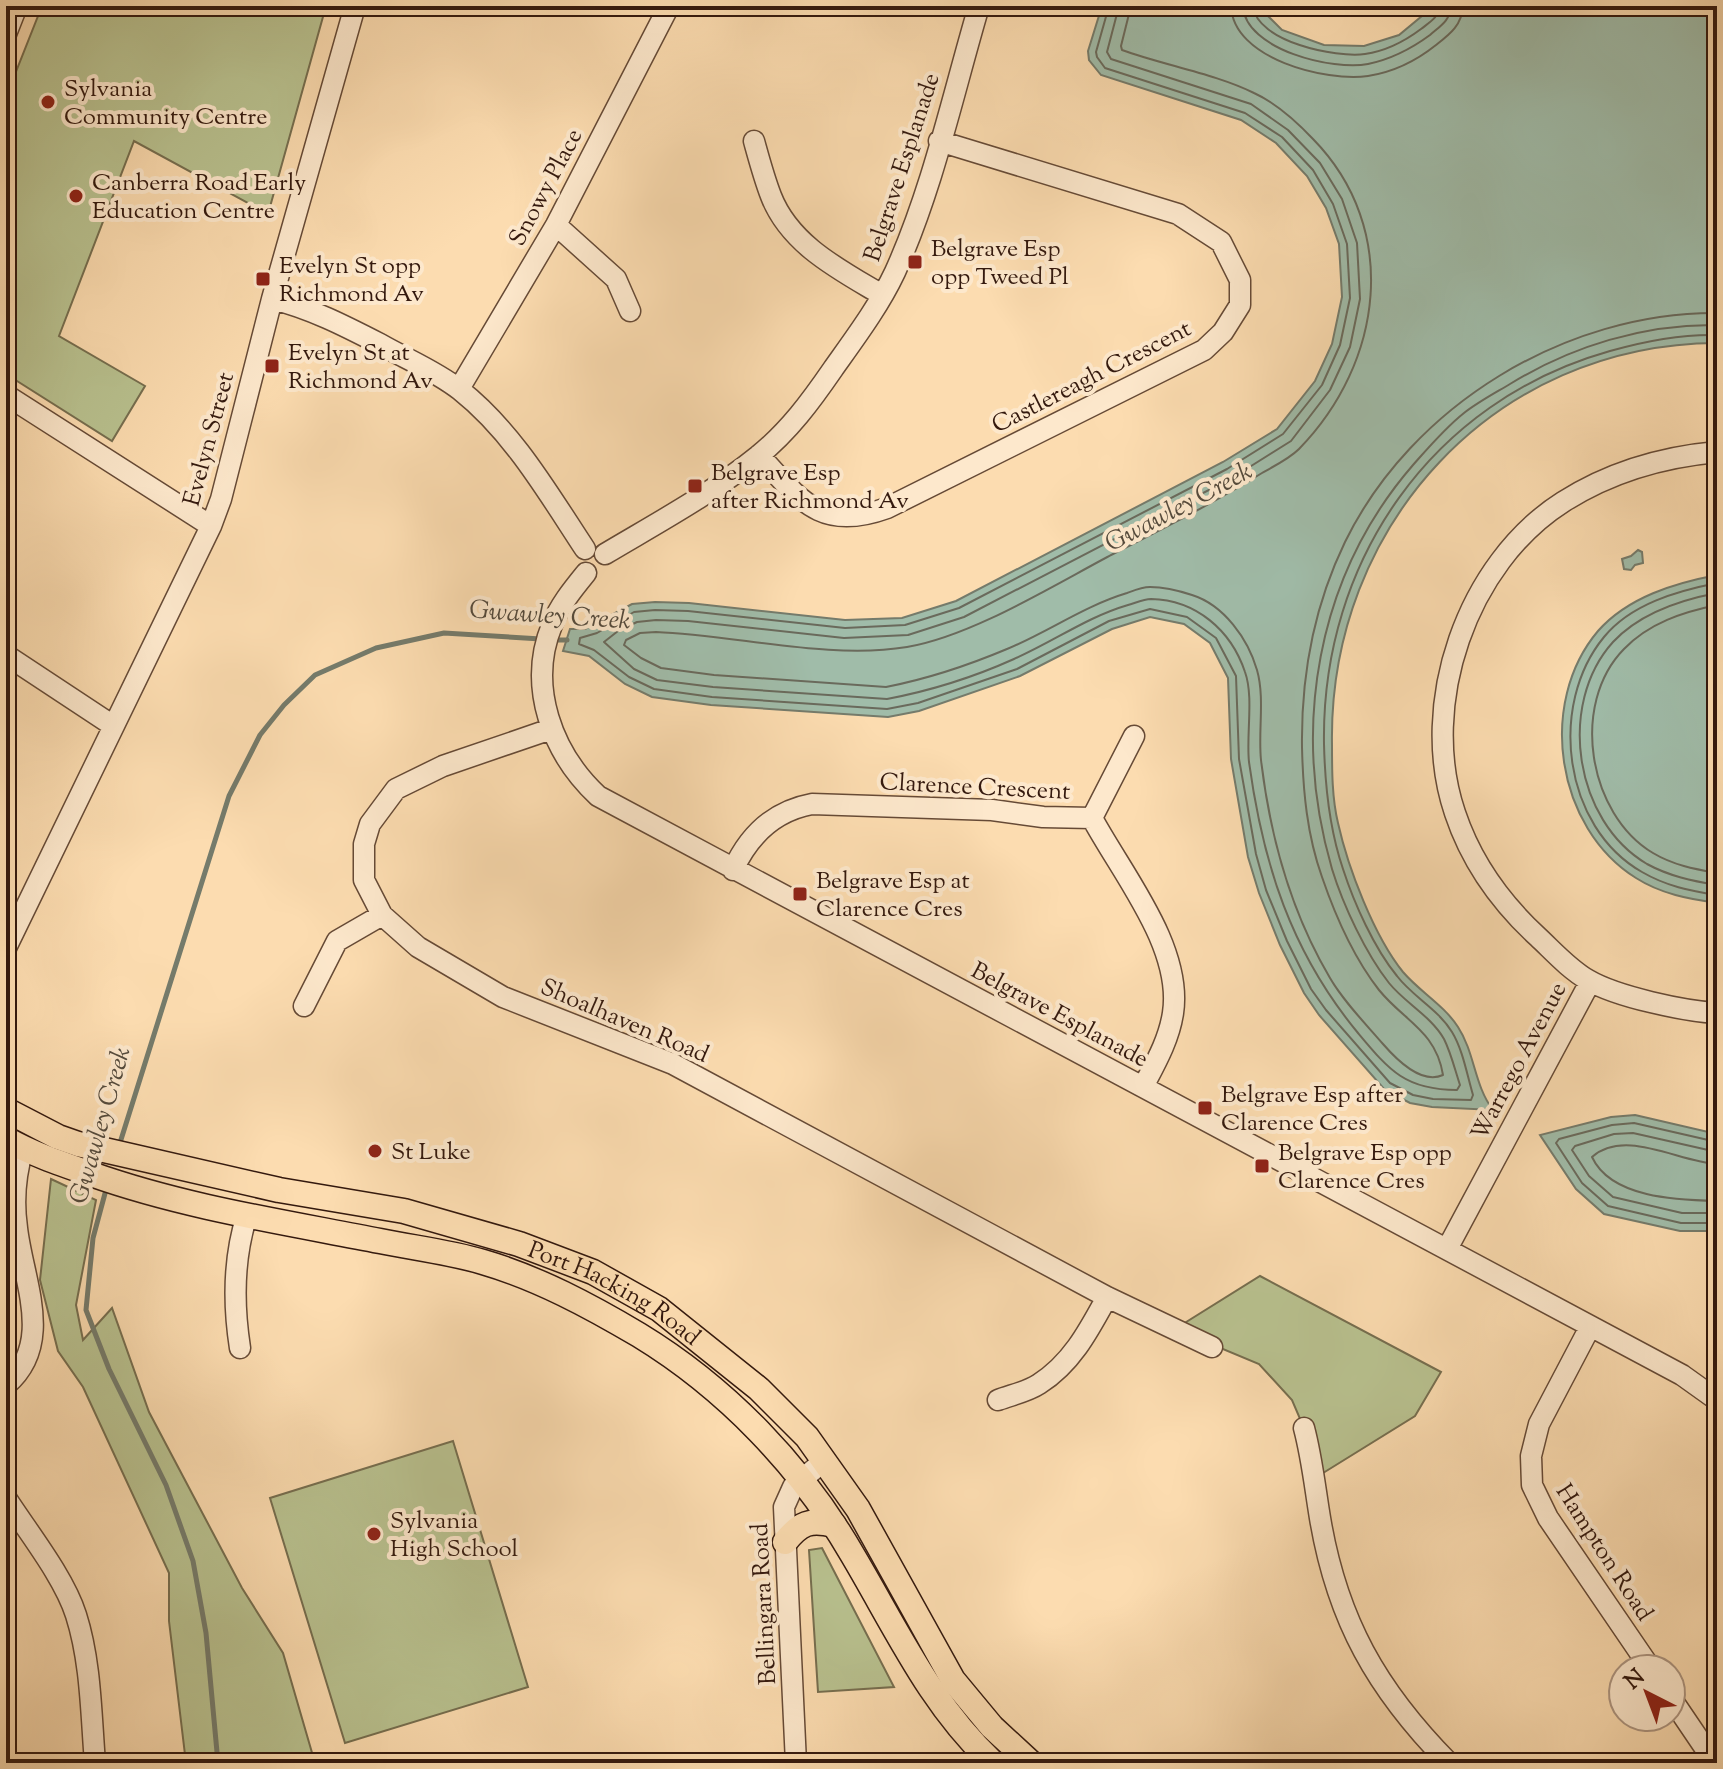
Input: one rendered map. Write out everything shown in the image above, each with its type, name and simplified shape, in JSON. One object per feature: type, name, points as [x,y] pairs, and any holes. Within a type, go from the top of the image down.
[{"type":"main road","name":"Port Hacking Road","points":[[6,1110],[78,1144],[279,1190],[404,1211],[519,1244],[593,1272],[659,1309],[778,1406],[825,1460],[858,1509],[953,1680],[992,1727],[1031,1763]]},
{"type":"main road","name":"Port Hacking Road","points":[[15,1144],[133,1189],[482,1262],[552,1287],[640,1336],[699,1377],[761,1434],[801,1479],[834,1525],[923,1680],[970,1741],[992,1763]]},
{"type":"main road","points":[[785,1542],[799,1526],[806,1523],[815,1521],[834,1525]]},
{"type":"street","points":[[6,34],[17,6]]},
{"type":"street","name":"Evelyn Street","points":[[6,948],[211,526],[221,499],[349,17],[355,6]]},
{"type":"street","name":"Snowy Place","points":[[459,389],[556,225],[669,6]]},
{"type":"street","name":"Belgrave Esplanade","points":[[979,6],[910,235],[882,295],[811,401],[759,455],[725,481],[595,551],[605,569],[596,574],[586,573],[551,625],[545,651],[543,685],[551,729],[573,770],[598,796],[1590,1327],[1713,1388]]},
{"type":"street","points":[[754,141],[771,197],[791,229],[809,248],[882,295]]},
{"type":"street","name":"Castlereagh Crescent","points":[[759,455],[808,505],[844,518],[863,517],[887,508],[1204,350],[1223,332],[1240,305],[1240,280],[1221,242],[1178,214],[939,141]]},
{"type":"street","points":[[556,225],[616,279],[630,311]]},
{"type":"street","points":[[272,299],[305,308],[366,337],[459,389],[515,445],[595,551]]},
{"type":"street","points":[[6,395],[211,526]]},
{"type":"street","points":[[1717,452],[1686,455],[1627,469],[1560,503],[1500,559],[1476,597],[1449,671],[1444,743],[1454,812],[1479,866],[1511,913],[1590,982],[1690,1011],[1717,1013]]},
{"type":"street","points":[[6,655],[112,725]]},
{"type":"street","name":"Shoalhaven Road","points":[[551,729],[443,766],[396,789],[370,824],[364,844],[364,880],[382,915],[418,947],[503,997],[673,1064],[1107,1297],[1212,1347]]},
{"type":"street","points":[[1092,818],[1134,736]]},
{"type":"street","name":"Clarence Crescent","points":[[733,870],[741,852],[759,830],[793,808],[812,804],[992,810],[1043,817],[1092,818],[1139,898],[1165,950],[1173,977],[1174,998],[1168,1034],[1143,1087]]},
{"type":"street","points":[[304,1006],[337,941],[382,915]]},
{"type":"street","name":"Warrego Avenue","points":[[1447,1249],[1590,982]]},
{"type":"street","points":[[6,1385],[25,1362],[34,1324],[17,1230],[15,1144]]},
{"type":"street","points":[[240,1348],[234,1309],[238,1243],[247,1215]]},
{"type":"street","points":[[998,1400],[1037,1386],[1061,1367],[1081,1343],[1107,1297]]},
{"type":"street","name":"Hampton Road","points":[[1590,1327],[1539,1424],[1531,1456],[1532,1485],[1548,1518],[1640,1653]]},
{"type":"street","points":[[1304,1428],[1312,1455],[1320,1518],[1335,1585],[1345,1613],[1362,1652],[1393,1701],[1449,1763]]},
{"type":"street","name":"Bellingara Road","points":[[796,1763],[785,1542],[786,1501],[801,1479],[825,1460]]},
{"type":"street","points":[[6,1498],[64,1588],[76,1614],[86,1662],[95,1763]]},
{"type":"street","points":[[1687,1722],[1715,1763]]},
{"type":"green space","points":[[42,6],[326,6],[268,214],[134,141],[59,336],[145,386],[112,441],[6,374],[6,97]]},
{"type":"green space","points":[[51,1179],[96,1200],[76,1305],[83,1340],[112,1308],[149,1412],[242,1588],[283,1653],[315,1763],[186,1763],[169,1621],[169,1573],[83,1387],[58,1351],[40,1280]]},
{"type":"green space","points":[[1260,1276],[1441,1372],[1415,1416],[1315,1478],[1304,1428],[1292,1400],[1259,1364],[1175,1329]]},
{"type":"green space","points":[[453,1441],[528,1687],[345,1743],[270,1498]]},
{"type":"green space","points":[[822,1548],[894,1687],[818,1692],[809,1550]]},
{"type":"water","points":[[1102,6],[1258,6],[1282,30],[1324,45],[1364,46],[1399,35],[1434,6],[1717,6],[1717,343],[1636,352],[1562,375],[1496,413],[1439,462],[1393,522],[1359,590],[1338,665],[1332,745],[1333,794],[1342,841],[1355,880],[1372,921],[1392,957],[1403,972],[1446,1012],[1464,1037],[1482,1090],[1493,1110],[1410,1103],[1385,1090],[1319,1015],[1304,993],[1280,945],[1248,857],[1231,759],[1228,678],[1210,643],[1184,624],[1150,617],[1112,629],[1020,676],[919,711],[888,717],[711,705],[652,697],[625,684],[589,656],[563,651],[570,629],[585,629],[632,604],[689,603],[845,620],[902,618],[956,601],[1223,462],[1277,429],[1315,381],[1332,344],[1342,297],[1339,244],[1326,208],[1307,176],[1276,143],[1241,120],[1101,75],[1089,60],[1088,51]]},
{"type":"water","points":[[1638,550],[1642,552],[1643,563],[1631,570],[1624,569],[1622,559]]},
{"type":"water","points":[[1717,575],[1717,903],[1686,898],[1655,888],[1636,878],[1609,856],[1588,828],[1573,797],[1564,763],[1562,728],[1567,693],[1579,660],[1610,619],[1653,593]]},
{"type":"water","points":[[1635,1115],[1717,1134],[1717,1231],[1680,1231],[1604,1214],[1576,1189],[1540,1135],[1611,1117]]},
{"type":"waterway","name":"Gwawley Creek","points":[[119,1146],[229,796],[260,735],[284,705],[315,675],[376,648],[444,633],[541,639]]},
{"type":"waterway","name":"Gwawley Creek","points":[[555,640],[567,640]]},
{"type":"waterway","name":"Gwawley Creek","points":[[107,1186],[93,1238],[86,1310],[109,1369],[166,1485],[193,1561],[206,1633],[218,1763]]},
{"type":"place","name":"Sylvania Community Centre","points":[[48,102]]},
{"type":"place","name":"Canberra Road Early Education Centre","points":[[76,196]]},
{"type":"place","name":"Belgrave Esp opp Tweed Pl","points":[[915,262]]},
{"type":"place","name":"Evelyn St opp Richmond Av","points":[[263,279]]},
{"type":"place","name":"Evelyn St at Richmond Av","points":[[272,366]]},
{"type":"place","name":"Belgrave Esp after Richmond Av","points":[[695,486]]},
{"type":"place","name":"Belgrave Esp at Clarence Cres","points":[[800,894]]},
{"type":"place","name":"Belgrave Esp after Clarence Cres","points":[[1205,1108]]},
{"type":"place","name":"St Luke","points":[[375,1151]]},
{"type":"place","name":"Belgrave Esp opp Clarence Cres","points":[[1262,1166]]},
{"type":"place","name":"Sylvania High School","points":[[374,1534]]}]
